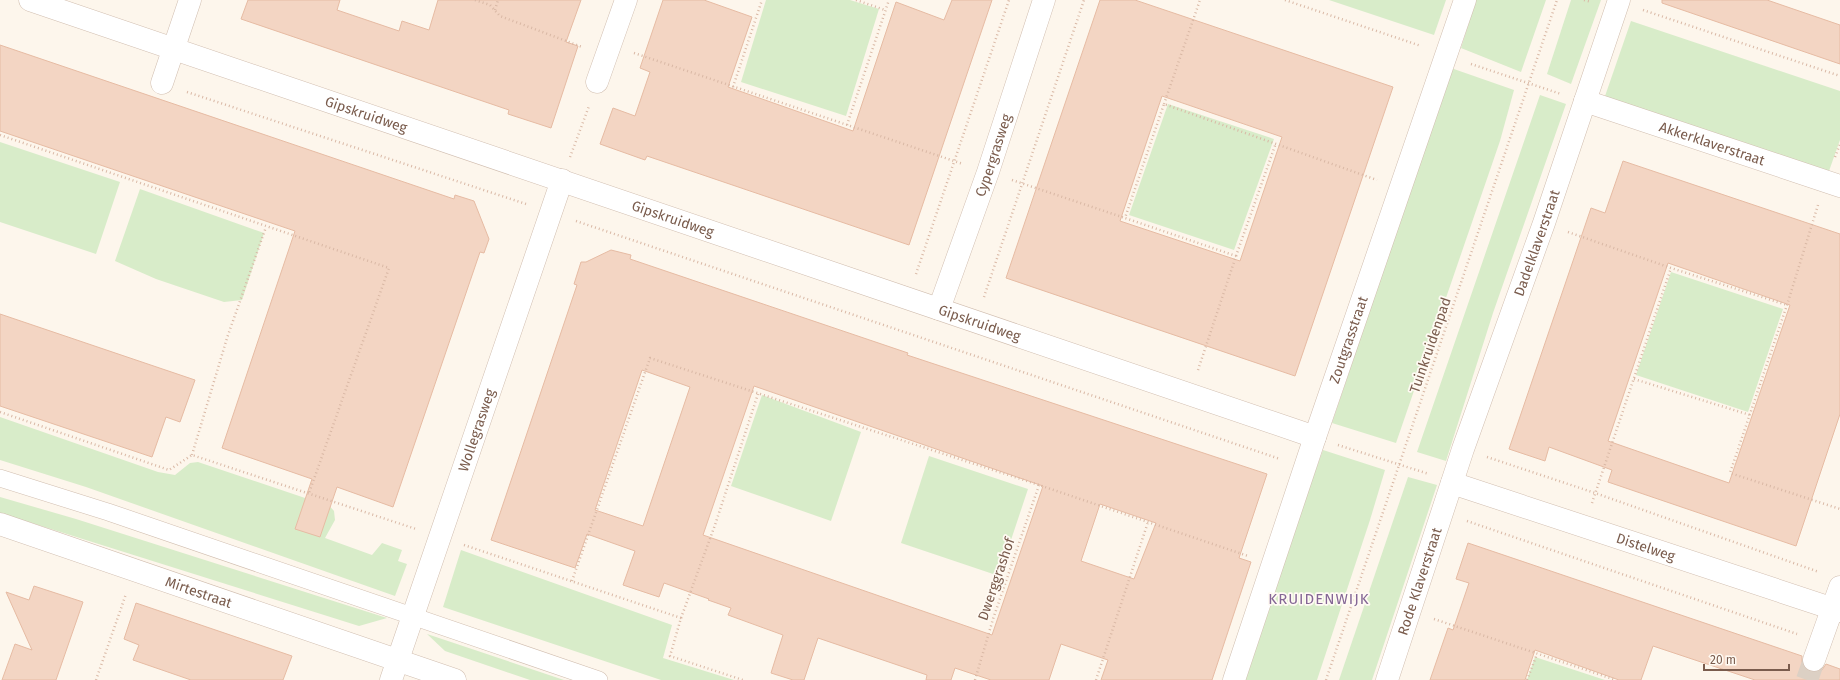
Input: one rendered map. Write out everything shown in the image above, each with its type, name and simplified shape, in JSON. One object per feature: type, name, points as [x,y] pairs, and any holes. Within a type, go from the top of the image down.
[{"type":"street","name":"Gipskruidweg","points":[[30,0],[173,50],[562,180],[1315,437]]},
{"type":"street","points":[[162,83],[190,0]]},
{"type":"street","points":[[597,82],[626,0]]},
{"type":"street","name":"Cypergrasweg","points":[[939,309],[988,172],[1044,0]]},
{"type":"street","name":"Zoutgrasstraat","points":[[1234,680],[1315,437],[1465,0]]},
{"type":"street","name":"Dadelklaverstraat","points":[[1452,483],[1544,223],[1619,1]]},
{"type":"street","name":"Akkerklaverstraat","points":[[1585,101],[1833,183]]},
{"type":"street","name":"Wollegrasweg","points":[[394,670],[441,537],[562,180]]},
{"type":"street","name":"Rode Klaverstraat","points":[[1387,680],[1452,483]]},
{"type":"street","name":"Distelweg","points":[[1452,483],[1836,610]]},
{"type":"street","name":"Mirtestraat","points":[[0,524],[134,570],[394,670],[455,680]]},
{"type":"street","points":[[1817,651],[1836,610],[1833,581]]},
{"type":"lane","points":[[0,478],[108,512],[413,618],[599,680]]},
{"type":"path","points":[[475,0],[490,5],[500,16],[608,51],[733,87],[1236,256]]},
{"type":"path","points":[[495,10],[498,0]]},
{"type":"path","points":[[733,87],[762,0]]},
{"type":"path","points":[[856,0],[885,10]]},
{"type":"path","points":[[847,125],[889,0]]},
{"type":"path","points":[[897,329],[1009,0]]},
{"type":"path","points":[[968,353],[975,321],[1084,0]]},
{"type":"path","points":[[1125,218],[1200,0]]},
{"type":"path","name":"Tuinkruidenpad","points":[[1326,680],[1557,0]]},
{"type":"path","points":[[1619,1],[1840,76]]},
{"type":"path","points":[[562,180],[597,82]]},
{"type":"path","points":[[162,83],[897,329],[1305,468]]},
{"type":"path","points":[[1164,104],[1400,188]]},
{"type":"path","points":[[0,135],[389,268],[309,493]]},
{"type":"path","points":[[1190,394],[1236,256],[1276,143]]},
{"type":"path","points":[[1840,144],[1833,183],[1787,305],[1730,473],[1840,509]]},
{"type":"path","points":[[1544,223],[1671,268],[1787,305]]},
{"type":"path","points":[[0,412],[169,470],[192,455],[227,338],[266,227]]},
{"type":"path","points":[[1584,526],[1671,268]]},
{"type":"path","points":[[572,581],[650,358],[1039,485],[1272,565]]},
{"type":"path","points":[[1634,379],[1750,415]]},
{"type":"path","points":[[743,680],[670,656],[758,394]]},
{"type":"path","points":[[1315,437],[1452,483]]},
{"type":"path","points":[[1463,449],[1595,493],[1833,581]]},
{"type":"path","points":[[192,455],[682,618]]},
{"type":"path","name":"Dwerggrashof","points":[[975,680],[993,619],[1039,485]]},
{"type":"path","points":[[1442,513],[1817,651]]},
{"type":"path","points":[[1096,680],[1148,522]]},
{"type":"path","points":[[96,680],[134,570]]},
{"type":"path","points":[[1409,610],[1616,680]]},
{"type":"path","points":[[1527,680],[1536,654]]},
{"type":"green space","points":[[766,0],[850,0],[879,9],[846,116],[741,82]]},
{"type":"green space","points":[[1329,0],[1446,0],[1434,35]]},
{"type":"green space","points":[[1476,0],[1546,0],[1521,72],[1461,48]]},
{"type":"green space","points":[[1571,0],[1601,0],[1571,84],[1547,74]]},
{"type":"green space","points":[[1631,21],[1840,91],[1840,140],[1829,171],[1604,99]]},
{"type":"green space","points":[[1451,68],[1514,90],[1500,141],[1396,443],[1332,423]]},
{"type":"green space","points":[[1540,95],[1566,104],[1493,313],[1446,461],[1417,452]]},
{"type":"green space","points":[[1168,104],[1274,139],[1234,250],[1129,215]]},
{"type":"green space","points":[[0,142],[120,182],[96,254],[0,222]]},
{"type":"green space","points":[[140,189],[264,233],[242,300],[224,302],[156,279],[115,261]]},
{"type":"green space","points":[[1671,272],[1783,309],[1748,412],[1636,375]]},
{"type":"green space","points":[[762,395],[861,432],[831,521],[731,486]]},
{"type":"green space","points":[[0,417],[158,472],[175,475],[190,463],[198,462],[308,499],[325,501],[334,511],[335,520],[325,538],[372,555],[382,543],[402,550],[398,561],[407,564],[395,596],[86,487],[0,460]]},
{"type":"green space","points":[[1323,450],[1385,470],[1317,680],[1245,680],[1300,513]]},
{"type":"green space","points":[[929,456],[1028,489],[999,576],[901,543]]},
{"type":"green space","points":[[1408,477],[1437,485],[1372,680],[1339,680]]},
{"type":"green space","points":[[0,497],[76,519],[387,618],[359,626],[0,513]]},
{"type":"green space","points":[[461,550],[672,625],[663,658],[734,680],[661,680],[443,607]]},
{"type":"green space","points":[[427,634],[564,680],[530,680],[445,651]]},
{"type":"green space","points":[[1535,657],[1605,680],[1527,680]]},
{"type":"building","points":[[248,0],[340,0],[337,10],[399,31],[402,21],[429,30],[438,0],[581,0],[566,42],[578,46],[551,128],[508,114],[509,110],[241,19]]},
{"type":"building","points":[[663,0],[704,0],[752,17],[728,87],[853,131],[896,2],[944,20],[952,0],[992,0],[909,245],[647,156],[645,160],[600,144],[613,108],[635,116],[650,72],[640,68]]},
{"type":"building","points":[[1100,0],[1135,0],[1393,87],[1295,376],[1006,278]],"holes":[[[1162,96],[1282,137],[1240,261],[1120,221]]]},
{"type":"building","points":[[1662,0],[1767,0],[1840,25],[1840,64],[1662,3]]},
{"type":"building","points":[[0,45],[454,199],[455,195],[474,201],[489,239],[484,253],[480,252],[393,507],[337,487],[320,537],[295,529],[312,479],[222,448],[295,231],[0,131]]},
{"type":"building","points":[[1623,161],[1840,234],[1840,414],[1796,546],[1608,482],[1612,470],[1549,447],[1545,461],[1509,449],[1591,208],[1605,213]],"holes":[[[1668,263],[1790,305],[1729,483],[1608,441]]]},
{"type":"building","points":[[611,250],[631,255],[630,259],[908,353],[907,355],[1267,474],[1239,558],[1251,562],[1212,680],[1101,680],[1108,660],[1061,644],[1049,680],[991,680],[955,668],[951,680],[926,680],[927,675],[818,638],[804,680],[793,680],[771,673],[783,635],[728,615],[731,608],[664,583],[659,597],[623,585],[635,551],[587,534],[575,568],[491,540],[577,285],[574,284],[581,262],[586,262]],"holes":[[[642,370],[690,387],[643,526],[595,510]],[[754,386],[1043,486],[992,635],[703,535]],[[1100,504],[1156,523],[1134,579],[1081,561]]]},
{"type":"building","points":[[0,314],[195,380],[180,422],[166,417],[152,457],[0,406]]},
{"type":"building","points":[[1468,543],[1802,656],[1804,668],[1810,672],[1822,670],[1826,664],[1840,669],[1840,680],[1755,680],[1653,646],[1641,680],[1619,680],[1535,650],[1525,680],[1430,680],[1448,628],[1453,630],[1469,583],[1456,579]]},
{"type":"building","points":[[34,586],[83,602],[56,680],[2,680],[15,644],[32,650],[6,592],[29,600]]},
{"type":"building","points":[[136,603],[292,656],[283,680],[191,680],[133,660],[139,645],[124,639]]},
{"type":"tunnel","points":[[1807,680],[1814,660]]},
{"type":"district","name":"KRUIDENWIJK","points":[[1319,599]]}]
